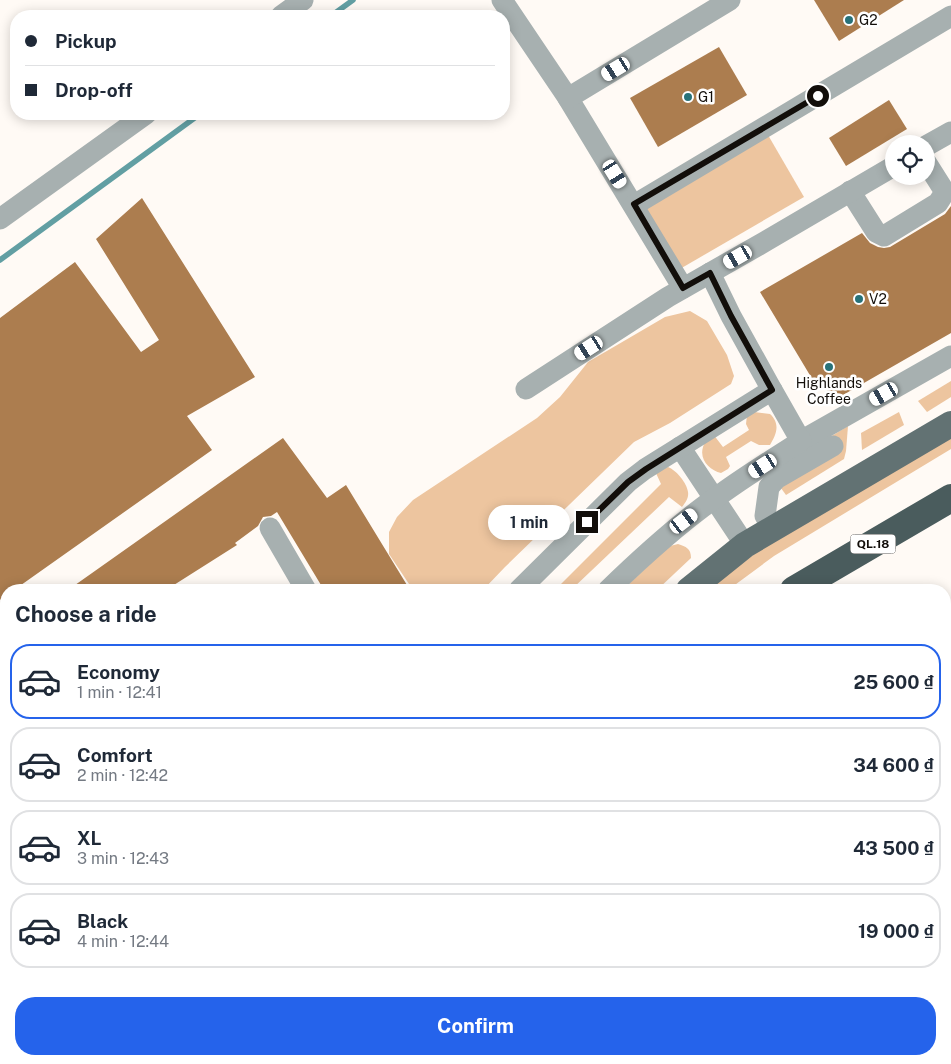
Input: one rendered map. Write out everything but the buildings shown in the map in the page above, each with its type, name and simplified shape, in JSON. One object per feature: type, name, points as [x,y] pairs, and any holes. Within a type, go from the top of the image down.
[{"type":"highway","name":"QL.18","points":[[804,584],[951,498]]},
{"type":"main road","points":[[696,584],[745,545],[951,424]]},
{"type":"street","points":[[289,10],[303,0]]},
{"type":"street","points":[[568,98],[730,0]]},
{"type":"street","points":[[510,12],[568,98],[634,204],[683,288]]},
{"type":"street","points":[[634,204],[951,16]]},
{"type":"street","points":[[0,219],[138,120]]},
{"type":"street","points":[[935,141],[951,132]]},
{"type":"street","points":[[526,389],[683,288],[885,171]]},
{"type":"street","points":[[850,191],[876,232],[884,236],[938,203],[943,189],[935,176]]},
{"type":"street","points":[[710,273],[731,316],[801,441]]},
{"type":"street","points":[[614,584],[656,544],[714,499],[801,441],[951,356]]},
{"type":"street","points":[[524,584],[628,482],[772,390]]},
{"type":"street","points":[[774,528],[765,516],[769,487],[776,479],[834,446]]},
{"type":"street","points":[[680,447],[745,545]]},
{"type":"street","points":[[270,528],[303,584]]},
{"type":"shaded area","points":[[768,135],[804,197],[673,273],[637,211]]},
{"type":"shaded area","points":[[690,311],[707,321],[727,355],[734,376],[731,384],[670,423],[634,442],[489,584],[409,584],[389,554],[389,532],[397,517],[413,500],[537,418],[560,397],[588,362],[665,317]]},
{"type":"shaded area","points":[[951,381],[951,397],[927,412],[918,401]]},
{"type":"shaded area","points":[[754,412],[770,414],[775,422],[776,433],[770,445],[759,445],[751,441],[726,457],[730,466],[728,469],[721,473],[709,467],[704,460],[702,452],[706,442],[713,434],[723,447],[749,430],[746,424],[747,415]]},
{"type":"shaded area","points":[[899,412],[904,425],[862,450],[861,433]]},
{"type":"shaded area","points":[[848,426],[844,459],[786,495],[778,484],[830,437]]},
{"type":"shaded area","points":[[951,431],[951,449],[774,556],[736,584],[716,584],[796,525]]},
{"type":"shaded area","points":[[668,467],[681,477],[688,492],[682,507],[669,497],[577,584],[561,584],[661,484],[655,471]]},
{"type":"shaded area","points":[[678,544],[686,547],[691,558],[663,584],[629,584],[660,554],[670,546]]},
{"type":"waterway","points":[[339,10],[353,0]]},
{"type":"waterway","points":[[0,260],[192,120]]},
{"type":"place","name":"G2","points":[[849,20]]},
{"type":"place","name":"G1","points":[[688,97]]},
{"type":"place","name":"V2","points":[[859,299]]},
{"type":"place","name":"Highlands Coffee","points":[[829,367]]},
{"type":"route","points":[[587,522],[628,482],[646,469],[772,390],[731,316],[710,273],[683,288],[634,204],[818,96]]}]
